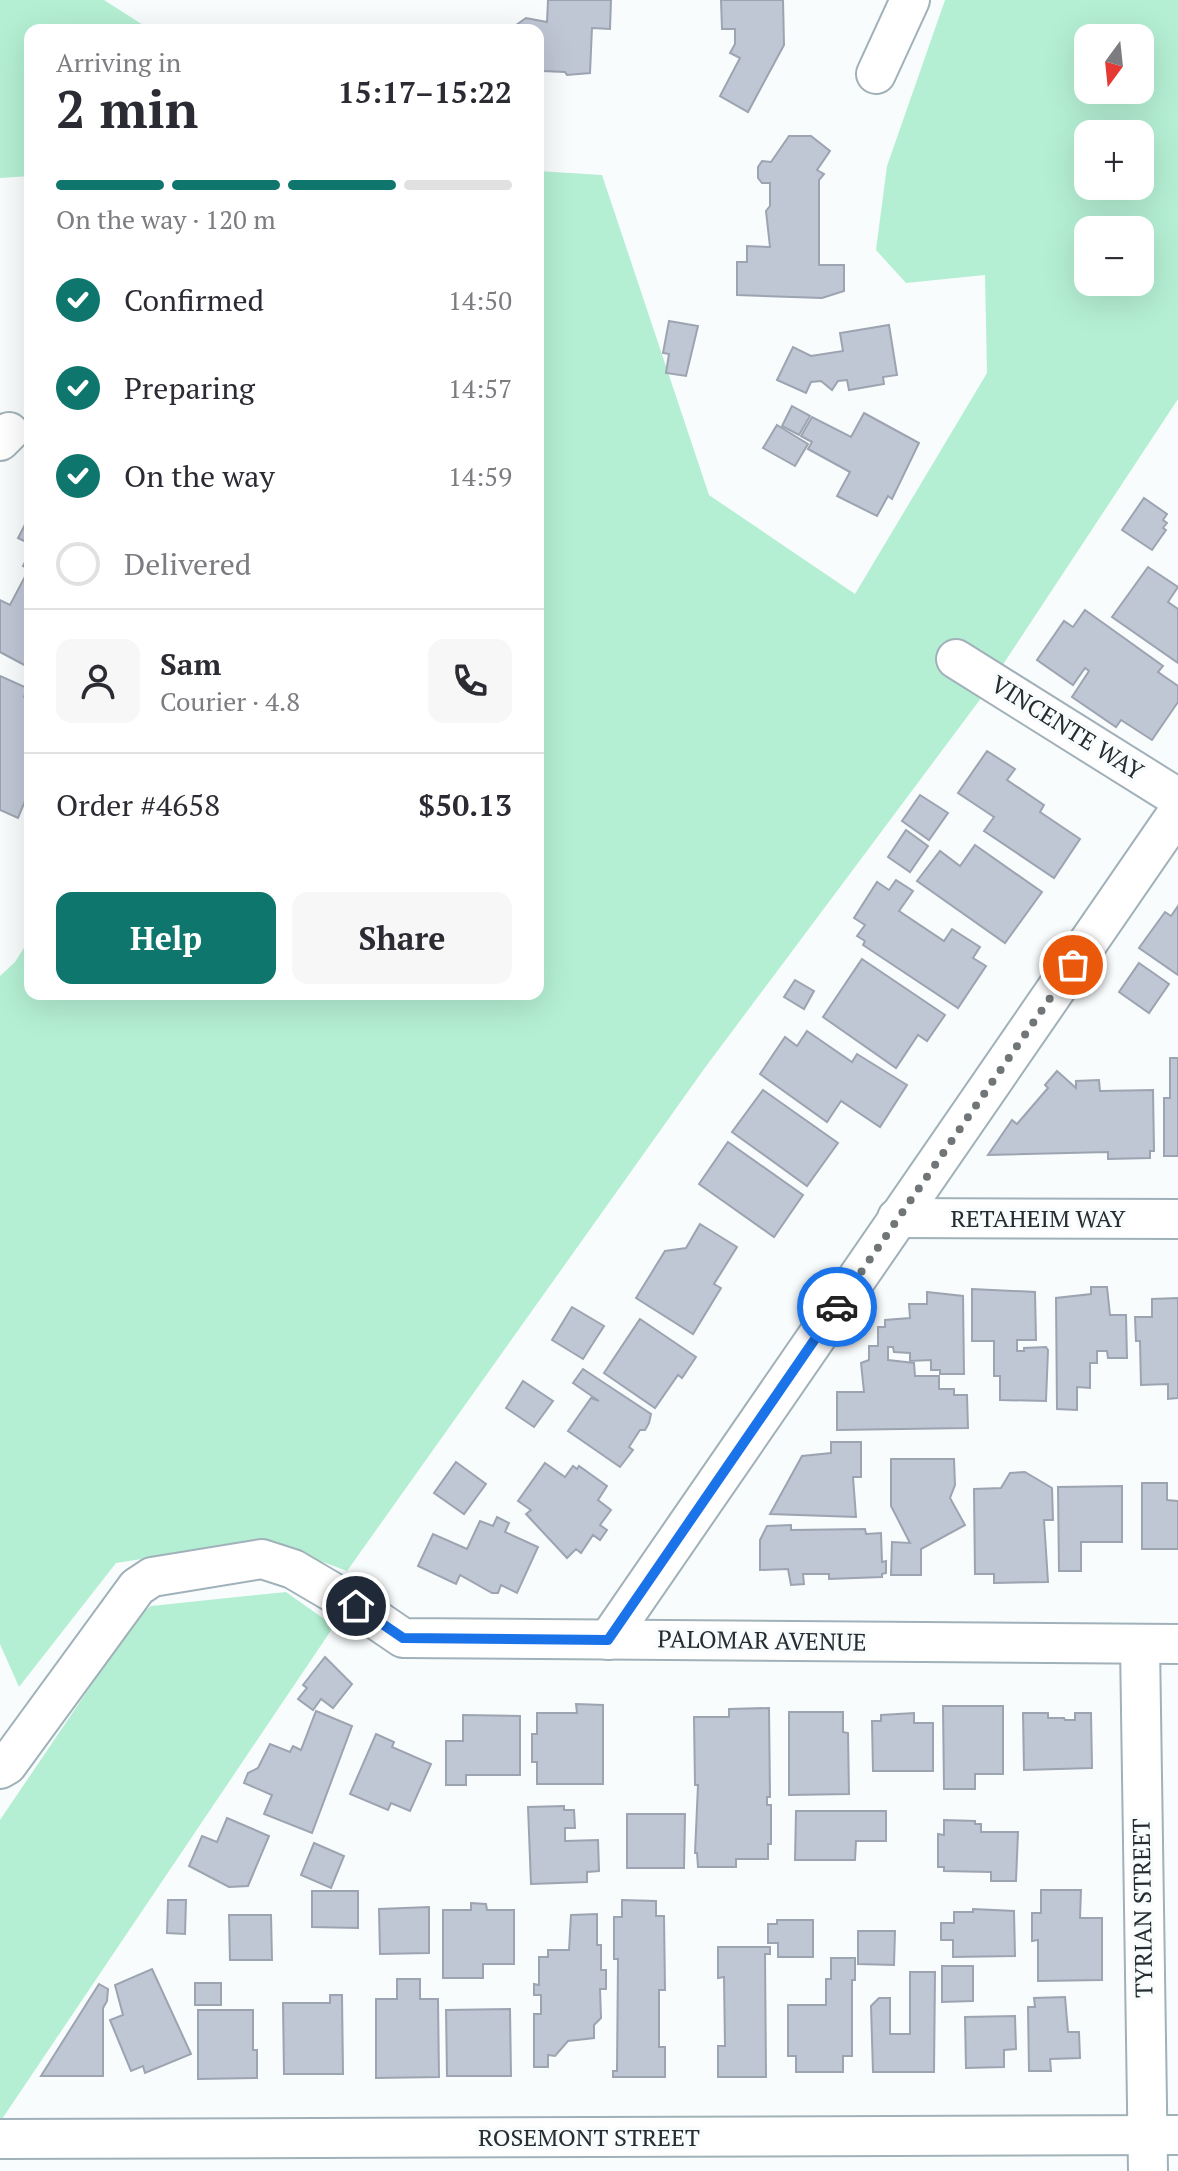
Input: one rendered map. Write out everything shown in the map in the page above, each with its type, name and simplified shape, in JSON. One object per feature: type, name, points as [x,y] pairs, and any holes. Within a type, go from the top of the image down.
[{"type":"street","points":[[876,74],[910,0]]},
{"type":"street","name":"VINCENTE WAY","points":[[956,659],[1178,798]]},
{"type":"street","points":[[608,1640],[1178,812]]},
{"type":"street","name":"RETAHEIM WAY","points":[[897,1218],[1178,1219]]},
{"type":"street","name":"PALOMAR AVENUE","points":[[0,1769],[7,1765],[137,1587],[152,1577],[262,1559],[293,1569],[403,1638],[1178,1644]]},
{"type":"street","name":"TYRIAN STREET","points":[[1140,1645],[1157,2148]]},
{"type":"street","name":"ROSEMONT STREET","points":[[0,2139],[1157,2148]]},
{"type":"green space","points":[[0,0],[104,0],[142,24],[24,24],[24,176],[0,178]]},
{"type":"green space","points":[[945,0],[1178,0],[1178,399],[979,701],[704,1069],[347,1571],[264,1540],[116,1563],[19,1687],[0,1644],[0,976],[15,962],[24,948],[24,1000],[544,1000],[544,171],[602,175],[709,495],[855,594],[987,373],[985,275],[906,283],[876,250],[887,166]]},
{"type":"green space","points":[[286,1592],[334,1626],[0,2122],[0,1820],[138,1616],[151,1606]]},
{"type":"building","points":[[548,0],[611,0],[610,29],[592,28],[590,73],[567,75],[565,72],[544,71],[544,24],[518,24],[526,18],[547,22]]},
{"type":"building","points":[[721,0],[783,0],[784,45],[748,112],[720,96],[740,58],[730,53],[735,44],[735,29],[722,29]]},
{"type":"building","points":[[789,136],[811,136],[830,151],[817,170],[824,174],[819,180],[819,265],[844,265],[844,291],[822,298],[737,295],[737,262],[747,262],[747,246],[770,247],[766,211],[770,206],[770,183],[762,183],[758,178],[758,167],[762,161],[771,162]]},
{"type":"building","points":[[669,321],[698,326],[686,376],[666,373],[669,354],[663,353]]},
{"type":"building","points":[[889,325],[897,375],[883,377],[884,384],[849,390],[847,380],[838,381],[832,390],[821,381],[811,382],[806,393],[777,380],[793,347],[811,356],[843,351],[840,333]]},
{"type":"building","points":[[792,406],[810,416],[799,435],[782,426]]},
{"type":"building","points":[[864,413],[919,443],[892,499],[888,496],[877,516],[837,496],[850,472],[808,449],[812,442],[801,436],[812,417],[851,437]]},
{"type":"building","points":[[777,425],[808,444],[795,466],[763,448]]},
{"type":"building","points":[[1144,498],[1167,514],[1163,520],[1167,523],[1163,528],[1166,530],[1152,550],[1122,530]]},
{"type":"building","points":[[24,526],[24,541],[18,538]]},
{"type":"building","points":[[1148,567],[1178,587],[1168,602],[1178,609],[1178,663],[1112,617]]},
{"type":"building","points":[[24,578],[24,665],[0,652],[0,600],[10,605]]},
{"type":"building","points":[[1085,610],[1163,666],[1158,672],[1178,686],[1178,702],[1152,740],[1121,720],[1116,727],[1072,697],[1089,671],[1085,668],[1073,685],[1037,660],[1064,621],[1073,627]]},
{"type":"building","points":[[0,676],[24,687],[24,804],[18,818],[0,810]]},
{"type":"building","points":[[987,751],[1015,769],[1007,780],[1044,805],[1040,812],[1080,839],[1054,878],[984,831],[994,817],[958,793]]},
{"type":"building","points":[[920,795],[948,813],[929,840],[902,821]]},
{"type":"building","points":[[906,830],[928,846],[910,872],[888,857]]},
{"type":"building","points":[[975,845],[1042,892],[1005,943],[917,881],[940,851],[960,866]]},
{"type":"building","points":[[896,880],[913,891],[899,911],[944,941],[952,929],[980,947],[973,958],[986,966],[958,1008],[863,945],[865,941],[857,936],[865,925],[854,918],[877,882],[889,890]]},
{"type":"building","points":[[1178,906],[1178,975],[1139,948],[1165,912],[1171,916]]},
{"type":"building","points":[[862,959],[945,1015],[927,1041],[918,1035],[896,1068],[823,1017]]},
{"type":"building","points":[[1139,963],[1169,984],[1149,1013],[1119,992]]},
{"type":"building","points":[[795,980],[814,991],[804,1009],[784,997]]},
{"type":"building","points":[[807,1031],[852,1062],[857,1054],[907,1085],[880,1127],[841,1101],[827,1122],[760,1074],[785,1037],[797,1046]]},
{"type":"building","points":[[1170,1058],[1178,1058],[1178,1156],[1164,1156],[1164,1098],[1170,1098]]},
{"type":"building","points":[[1057,1071],[1076,1088],[1076,1081],[1099,1080],[1100,1091],[1153,1090],[1154,1151],[1150,1151],[1150,1158],[1108,1159],[1108,1152],[988,1155],[1012,1120],[1017,1124],[1048,1088],[1045,1085]]},
{"type":"building","points":[[763,1090],[838,1143],[807,1186],[732,1132]]},
{"type":"building","points":[[728,1142],[803,1195],[774,1237],[699,1184]]},
{"type":"building","points":[[700,1224],[737,1247],[714,1284],[721,1288],[693,1334],[636,1298],[665,1251],[686,1248]]},
{"type":"building","points":[[1091,1287],[1107,1287],[1110,1315],[1126,1315],[1127,1358],[1108,1358],[1107,1351],[1097,1351],[1097,1363],[1090,1363],[1090,1388],[1077,1387],[1077,1410],[1057,1409],[1056,1298],[1091,1294]]},
{"type":"building","points":[[972,1289],[1035,1292],[1036,1340],[1017,1340],[1017,1351],[1046,1347],[1048,1350],[1046,1401],[1000,1400],[1000,1376],[994,1376],[994,1341],[972,1341]]},
{"type":"building","points":[[927,1292],[963,1296],[964,1374],[940,1374],[940,1370],[931,1370],[931,1360],[910,1361],[910,1353],[894,1352],[893,1347],[888,1347],[888,1360],[914,1363],[915,1376],[939,1376],[939,1389],[954,1389],[954,1395],[967,1395],[968,1428],[837,1430],[837,1392],[864,1392],[861,1363],[869,1360],[869,1346],[878,1346],[878,1327],[885,1327],[885,1320],[910,1318],[909,1304],[927,1304]]},
{"type":"building","points":[[1178,1298],[1178,1398],[1168,1399],[1168,1384],[1141,1385],[1140,1341],[1136,1341],[1135,1317],[1152,1317],[1152,1299]]},
{"type":"building","points":[[572,1307],[604,1326],[583,1359],[552,1340]]},
{"type":"building","points":[[640,1319],[696,1357],[682,1378],[678,1375],[655,1408],[604,1373]]},
{"type":"building","points":[[583,1369],[651,1414],[645,1430],[640,1430],[629,1447],[633,1450],[620,1467],[568,1431],[591,1398],[599,1401],[573,1383]]},
{"type":"building","points":[[523,1381],[553,1401],[534,1427],[506,1408]]},
{"type":"building","points":[[831,1442],[861,1442],[861,1477],[853,1477],[856,1517],[770,1514],[802,1456],[831,1453]]},
{"type":"building","points":[[891,1459],[954,1459],[955,1485],[950,1498],[965,1525],[921,1549],[921,1575],[891,1575],[892,1542],[910,1543],[891,1506]]},
{"type":"building","points":[[456,1462],[486,1484],[464,1514],[434,1493]]},
{"type":"building","points":[[545,1463],[565,1477],[573,1466],[577,1469],[579,1466],[607,1486],[598,1500],[611,1510],[600,1525],[607,1530],[600,1540],[593,1535],[581,1553],[576,1549],[567,1558],[526,1514],[531,1510],[518,1501]]},
{"type":"building","points":[[1025,1472],[1052,1488],[1053,1520],[1044,1520],[1048,1582],[994,1583],[994,1574],[975,1574],[974,1489],[1001,1488],[1010,1473]]},
{"type":"building","points":[[1142,1483],[1167,1483],[1167,1500],[1178,1501],[1178,1549],[1142,1549]]},
{"type":"building","points":[[1122,1486],[1122,1542],[1081,1542],[1081,1571],[1059,1571],[1058,1487]]},
{"type":"building","points":[[497,1517],[509,1523],[505,1532],[538,1547],[517,1593],[501,1585],[498,1593],[492,1593],[460,1575],[456,1584],[418,1566],[433,1534],[467,1549],[480,1521],[493,1526]]},
{"type":"building","points":[[791,1525],[791,1530],[865,1529],[866,1534],[881,1533],[882,1562],[886,1561],[886,1573],[882,1577],[829,1579],[829,1574],[803,1574],[804,1584],[791,1585],[788,1569],[760,1570],[760,1540],[767,1526]]},
{"type":"building","points":[[325,1657],[352,1684],[333,1708],[321,1699],[313,1710],[298,1699],[307,1688],[303,1685]]},
{"type":"building","points":[[576,1704],[603,1705],[603,1784],[537,1784],[537,1762],[532,1762],[532,1734],[537,1734],[537,1713],[577,1713]]},
{"type":"building","points":[[943,1706],[1003,1706],[1003,1774],[975,1774],[975,1789],[944,1789]]},
{"type":"building","points":[[769,1708],[770,1797],[767,1797],[767,1805],[771,1805],[771,1844],[768,1844],[768,1859],[736,1859],[736,1867],[698,1867],[695,1853],[698,1785],[695,1785],[694,1717],[729,1717],[729,1709]]},
{"type":"building","points":[[316,1711],[352,1726],[312,1833],[264,1814],[272,1795],[244,1783],[248,1773],[258,1768],[270,1744],[290,1752],[293,1746],[301,1750]]},
{"type":"building","points":[[789,1712],[843,1712],[843,1732],[848,1733],[849,1794],[789,1795]]},
{"type":"building","points":[[914,1713],[914,1723],[933,1723],[933,1771],[873,1771],[872,1721],[881,1721],[881,1715]]},
{"type":"building","points":[[1023,1713],[1048,1713],[1048,1718],[1075,1720],[1075,1713],[1091,1713],[1092,1768],[1024,1770]]},
{"type":"building","points":[[463,1715],[520,1716],[520,1775],[466,1775],[466,1785],[446,1785],[446,1741],[463,1741]]},
{"type":"building","points":[[376,1734],[394,1742],[392,1747],[431,1764],[410,1811],[391,1803],[388,1810],[350,1794]]},
{"type":"building","points":[[564,1806],[564,1810],[574,1810],[575,1828],[565,1828],[565,1841],[598,1840],[599,1871],[587,1872],[587,1882],[531,1884],[528,1807]]},
{"type":"building","points":[[796,1811],[886,1811],[886,1841],[856,1841],[855,1860],[795,1860]]},
{"type":"building","points":[[627,1814],[685,1814],[684,1868],[627,1868]]},
{"type":"building","points":[[227,1818],[269,1836],[248,1886],[229,1887],[189,1866],[202,1836],[217,1842]]},
{"type":"building","points":[[944,1820],[975,1821],[975,1824],[981,1824],[981,1832],[1018,1832],[1016,1881],[991,1881],[991,1872],[944,1871],[944,1867],[938,1867],[938,1834],[944,1835]]},
{"type":"building","points":[[314,1843],[344,1856],[331,1888],[301,1875]]},
{"type":"building","points":[[1041,1890],[1081,1890],[1080,1918],[1102,1918],[1102,1980],[1038,1981],[1038,1940],[1032,1941],[1032,1913],[1041,1913]]},
{"type":"building","points":[[312,1891],[358,1891],[358,1928],[312,1927]]},
{"type":"building","points":[[168,1900],[186,1900],[185,1934],[167,1933]]},
{"type":"building","points":[[622,1900],[656,1901],[656,1916],[664,1916],[665,1990],[659,1990],[659,2047],[665,2047],[665,2077],[613,2077],[613,2071],[617,2071],[618,1959],[614,1959],[614,1917],[622,1917]]},
{"type":"building","points":[[471,1903],[486,1904],[487,1910],[514,1910],[514,1964],[483,1964],[483,1978],[443,1978],[443,1910],[471,1910]]},
{"type":"building","points":[[429,1907],[429,1953],[380,1954],[379,1909]]},
{"type":"building","points":[[973,1909],[1014,1911],[1015,1956],[953,1957],[953,1940],[941,1940],[941,1923],[954,1923],[954,1912],[973,1912]]},
{"type":"building","points":[[597,1914],[597,1945],[601,1945],[601,1970],[606,1970],[606,1989],[600,1989],[601,2018],[594,2025],[594,2038],[568,2041],[555,2056],[548,2055],[548,2067],[534,2067],[534,2014],[541,2014],[541,1995],[534,1995],[534,1984],[539,1985],[539,1957],[548,1957],[548,1950],[569,1950],[571,1915]]},
{"type":"building","points":[[229,1915],[271,1915],[272,1960],[230,1960]]},
{"type":"building","points":[[777,1920],[813,1920],[813,1957],[778,1957],[778,1943],[768,1943],[768,1924],[777,1924]]},
{"type":"building","points":[[858,1931],[895,1931],[894,1965],[858,1964]]},
{"type":"building","points":[[718,1947],[770,1947],[770,1954],[765,1954],[766,2077],[718,2077],[718,2046],[725,2046],[724,1977],[718,1978]]},
{"type":"building","points":[[831,1958],[855,1958],[852,2056],[843,2056],[843,2072],[796,2072],[796,2056],[788,2056],[788,2005],[826,2005],[826,1979],[831,1979]]},
{"type":"building","points":[[942,1966],[973,1966],[973,2001],[942,2002]]},
{"type":"building","points":[[152,1969],[191,2054],[145,2073],[143,2066],[131,2071],[110,2020],[123,2015],[115,1985]]},
{"type":"building","points":[[910,1972],[935,1972],[934,2072],[873,2072],[871,2006],[879,1998],[890,1998],[890,2034],[910,2034]]},
{"type":"building","points":[[397,1979],[420,1979],[420,1999],[438,1999],[439,2077],[376,2078],[376,1999],[397,1999]]},
{"type":"building","points":[[195,1983],[221,1983],[221,2005],[195,2005]]},
{"type":"building","points":[[99,1984],[108,1989],[103,2008],[103,2076],[41,2076]]},
{"type":"building","points":[[330,1995],[342,1995],[343,2074],[284,2074],[283,2003],[330,2003]]},
{"type":"building","points":[[1065,1997],[1068,2032],[1079,2032],[1080,2058],[1050,2059],[1051,2071],[1029,2071],[1028,2007],[1035,2007],[1034,1998]]},
{"type":"building","points":[[510,2009],[511,2076],[447,2076],[446,2010]]},
{"type":"building","points":[[198,2010],[253,2010],[257,2078],[198,2079]]},
{"type":"building","points":[[1015,2016],[1016,2049],[1004,2050],[1004,2067],[966,2068],[965,2017]]},
{"type":"way so far","points":[[837,1307],[1073,965]]},
{"type":"route","points":[[356,1606],[403,1638],[608,1640],[837,1307]]}]
